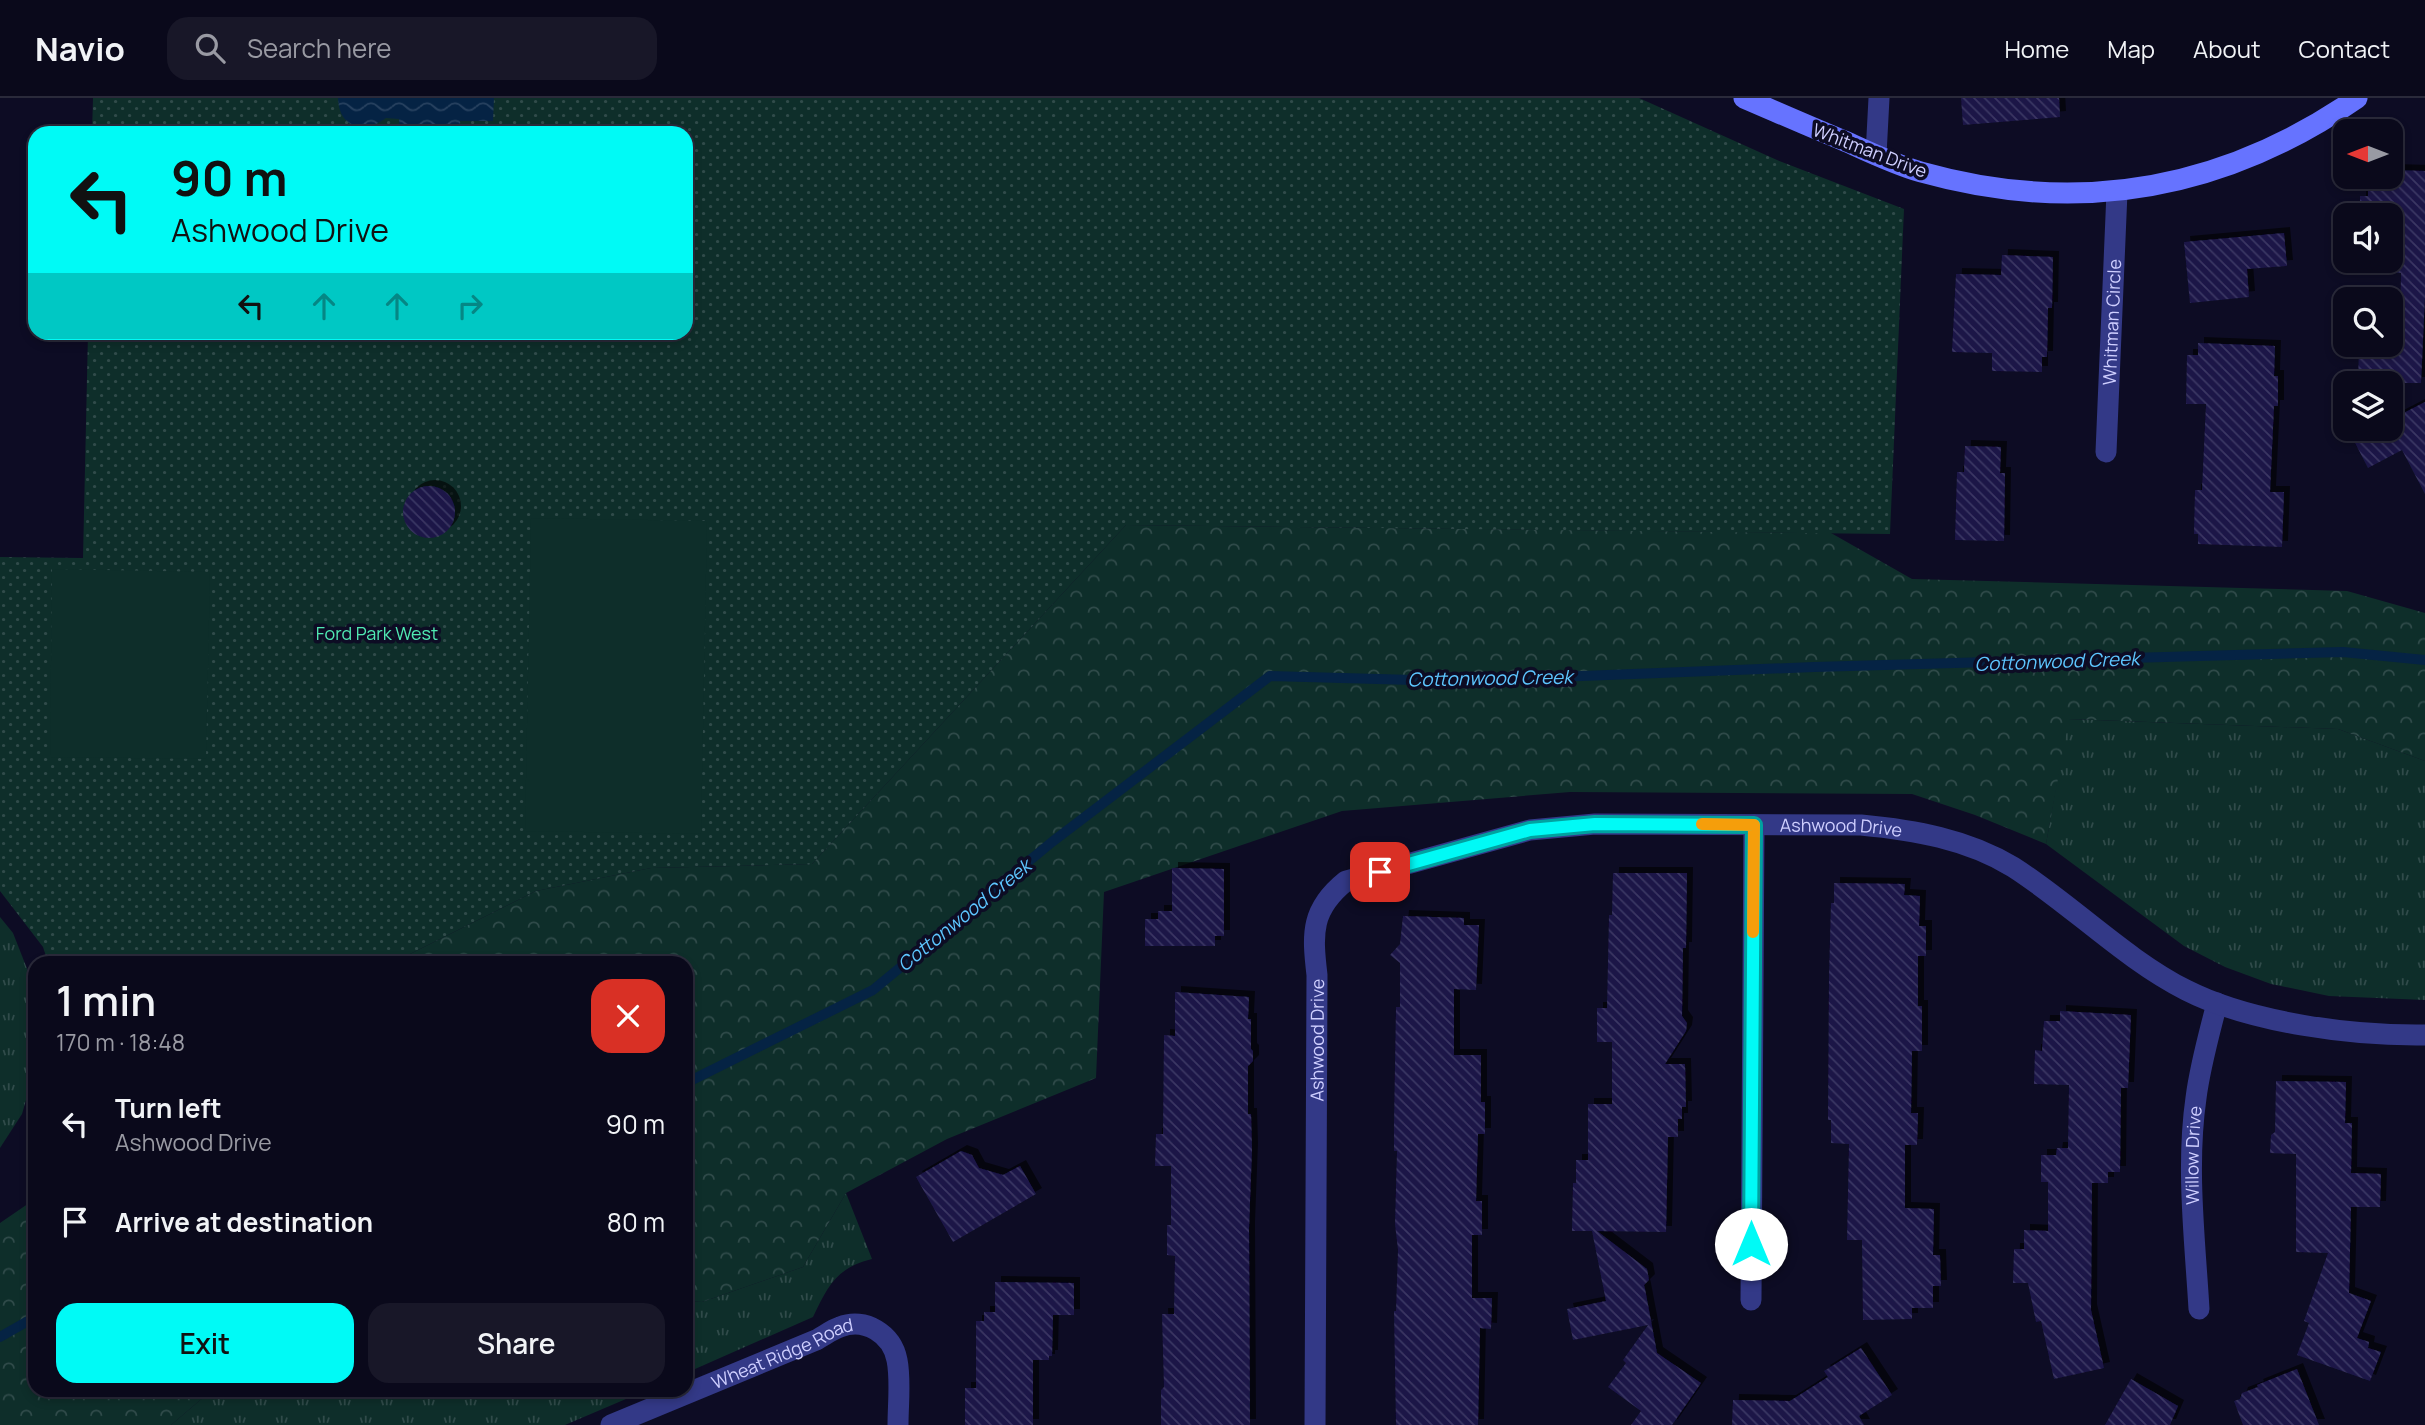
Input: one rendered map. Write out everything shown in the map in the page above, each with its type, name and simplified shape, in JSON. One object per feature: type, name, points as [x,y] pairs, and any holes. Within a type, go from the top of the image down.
[{"type":"street","name":"Whitman Drive","points":[[1744,98],[1920,172],[1993,188],[2066,193],[2117,192],[2173,183],[2242,160],[2309,130],[2355,99]]},
{"type":"street","points":[[1877,155],[1879,98]]},
{"type":"street","name":"Whitman Circle","points":[[2106,452],[2117,192]]},
{"type":"street","name":"Ashwood Drive","points":[[1315,1425],[1315,925],[1321,908],[1332,892],[1346,881],[1530,830],[1595,824],[1881,827],[1968,845],[2011,866],[2134,957],[2186,990],[2217,1003],[2287,1023],[2383,1035],[2425,1035]]},
{"type":"street","points":[[1751,1300],[1754,825]]},
{"type":"street","name":"Willow Drive","points":[[2199,1309],[2193,1190],[2195,1100],[2217,1003]]},
{"type":"street","name":"Wheat Ridge Road","points":[[693,1391],[816,1340],[839,1327],[864,1325],[877,1329],[894,1348],[898,1361],[898,1425]]},
{"type":"street","name":"Wheat Ridge Road","points":[[611,1425],[679,1397]]},
{"type":"green space","name":"Ford Park West","points":[[93,98],[1639,98],[1777,160],[1904,209],[1890,534],[1126,525],[812,864],[651,868],[536,891],[406,956],[46,956],[43,947],[0,891],[0,557],[83,558],[88,340],[693,340],[693,126],[92,126]]},
{"type":"green space","points":[[531,518],[707,521],[701,834],[525,831]]},
{"type":"green space","points":[[1126,525],[1831,533],[1912,579],[2347,591],[2425,613],[2425,761],[2338,729],[2069,719],[2046,844],[1975,815],[1912,794],[1570,792],[1342,811],[1104,892],[1096,1078],[947,1139],[846,1193],[803,1267],[702,1302],[693,1301],[693,956],[406,956],[536,891],[651,868],[812,864]]},
{"type":"green space","points":[[52,569],[210,572],[206,759],[50,757]]},
{"type":"green space","points":[[2068,719],[2338,729],[2425,761],[2425,1000],[2329,996],[2271,984],[2225,967],[2184,946],[2046,844]]},
{"type":"green space","points":[[0,917],[13,933],[28,971],[28,1093],[22,1114],[0,1148]]},
{"type":"green space","points":[[846,1193],[872,1259],[841,1273],[823,1296],[813,1317],[693,1370],[693,1301],[702,1302],[803,1267]]},
{"type":"green space","points":[[28,1204],[28,1397],[204,1397],[171,1425],[0,1425],[0,1223]]},
{"type":"green space","points":[[204,1397],[631,1397],[565,1425],[171,1425]]},
{"type":"water","points":[[338,98],[494,98],[493,121],[460,121],[460,126],[400,126],[399,119],[386,118],[370,126],[354,126],[339,108]]},
{"type":"building","points":[[1961,98],[2059,98],[2060,117],[1963,125]]},
{"type":"building","points":[[2403,170],[2425,171],[2425,295],[2421,383],[2403,383],[2403,371],[2358,371],[2359,357],[2403,357],[2403,287],[2401,287],[2403,203],[2360,203],[2360,196],[2368,196],[2368,189],[2403,189]]},
{"type":"building","points":[[2284,233],[2287,266],[2247,269],[2249,297],[2190,303],[2184,242]]},
{"type":"building","points":[[2002,255],[2053,257],[2052,308],[2048,308],[2047,357],[2042,357],[2042,372],[1992,371],[1992,353],[1952,352],[1956,274],[2001,275]]},
{"type":"building","points":[[2198,343],[2275,346],[2274,376],[2278,376],[2278,406],[2274,406],[2270,492],[2284,492],[2282,547],[2198,544],[2198,534],[2194,534],[2195,490],[2202,490],[2206,404],[2186,404],[2187,355],[2198,355]]},
{"type":"building","points":[[2425,402],[2425,494],[2402,450],[2368,468],[2354,441],[2403,441],[2403,413]]},
{"type":"building","points":[[1965,446],[2001,447],[2000,473],[2005,473],[2004,541],[1955,540],[1957,472],[1964,472]]},
{"type":"building","points":[[429,486],[439,488],[447,494],[453,502],[453,522],[447,530],[439,536],[429,538],[419,536],[411,530],[405,522],[403,512],[405,502],[411,494],[419,488]]},
{"type":"building","points":[[1172,868],[1224,869],[1224,936],[1215,936],[1215,946],[1145,946],[1145,919],[1158,919],[1158,911],[1172,911]]},
{"type":"building","points":[[1613,873],[1687,873],[1682,1016],[1687,1023],[1686,1031],[1665,1064],[1685,1064],[1686,1107],[1682,1107],[1682,1119],[1678,1119],[1678,1137],[1668,1137],[1666,1232],[1597,1231],[1647,1269],[1649,1280],[1644,1285],[1657,1353],[1701,1383],[1672,1425],[1631,1425],[1641,1411],[1608,1387],[1626,1363],[1623,1360],[1648,1325],[1573,1340],[1567,1309],[1606,1301],[1592,1231],[1572,1231],[1576,1160],[1588,1160],[1588,1104],[1612,1104],[1612,1042],[1597,1042],[1597,1008],[1607,1008],[1609,915],[1612,915]]},
{"type":"building","points":[[1834,883],[1905,884],[1904,895],[1920,896],[1919,926],[1926,926],[1926,956],[1918,956],[1918,1006],[1922,1006],[1922,1051],[1912,1051],[1911,1113],[1918,1113],[1917,1145],[1905,1145],[1905,1208],[1934,1209],[1933,1255],[1940,1255],[1941,1286],[1933,1286],[1933,1308],[1912,1308],[1912,1319],[1863,1320],[1862,1240],[1847,1240],[1849,1144],[1831,1143],[1831,1120],[1828,1120],[1829,975]]},
{"type":"building","points":[[1403,916],[1464,918],[1464,925],[1479,925],[1476,990],[1454,989],[1454,1055],[1481,1055],[1481,1102],[1485,1102],[1485,1134],[1478,1134],[1476,1201],[1482,1201],[1482,1235],[1472,1235],[1472,1298],[1492,1298],[1491,1329],[1480,1328],[1478,1425],[1396,1425],[1394,1311],[1398,1250],[1395,1224],[1397,1151],[1394,1151],[1394,1124],[1396,1007],[1400,1007],[1400,963],[1390,955],[1400,944]]},
{"type":"building","points":[[1175,992],[1249,997],[1248,1019],[1251,1019],[1253,1051],[1253,1061],[1248,1066],[1248,1114],[1251,1114],[1252,1149],[1249,1228],[1250,1425],[1161,1425],[1161,1390],[1164,1387],[1162,1314],[1174,1314],[1175,1256],[1167,1255],[1167,1225],[1171,1225],[1171,1166],[1155,1166],[1156,1134],[1163,1134],[1164,1035],[1175,1036]]},
{"type":"building","points":[[2060,1011],[2131,1015],[2128,1088],[2121,1088],[2120,1172],[2108,1172],[2108,1183],[2092,1183],[2091,1310],[2104,1368],[2054,1379],[2041,1321],[2036,1322],[2028,1283],[2013,1283],[2014,1249],[2024,1249],[2024,1230],[2048,1231],[2048,1182],[2041,1182],[2041,1155],[2056,1155],[2057,1148],[2068,1148],[2069,1085],[2034,1084],[2035,1050],[2042,1051],[2044,1021],[2060,1021]]},
{"type":"building","points":[[2276,1081],[2346,1082],[2345,1123],[2352,1123],[2351,1173],[2381,1174],[2380,1207],[2351,1207],[2349,1293],[2371,1301],[2357,1338],[2369,1342],[2368,1348],[2381,1352],[2370,1381],[2297,1355],[2309,1323],[2304,1321],[2328,1253],[2296,1252],[2296,1154],[2270,1153],[2271,1135],[2275,1132]]},
{"type":"building","points":[[961,1151],[972,1155],[979,1168],[1003,1175],[1020,1166],[1036,1194],[953,1242],[916,1177]]},
{"type":"building","points":[[995,1282],[1074,1283],[1074,1315],[1053,1315],[1052,1356],[1049,1356],[1049,1360],[1033,1360],[1033,1425],[965,1425],[965,1388],[976,1388],[976,1321],[984,1321],[984,1312],[995,1312]]},
{"type":"building","points":[[1861,1348],[1892,1395],[1859,1416],[1864,1425],[1732,1425],[1733,1400],[1790,1401],[1828,1377],[1824,1371]]},
{"type":"building","points":[[2297,1369],[2319,1425],[2243,1425],[2234,1401],[2240,1399],[2242,1393],[2258,1387],[2257,1385]]},
{"type":"building","points":[[2131,1379],[2178,1406],[2170,1425],[2105,1425]]},
{"type":"waterway","name":"Cottonwood Creek","points":[[693,1080],[873,990],[1052,842],[1270,676],[1450,681],[1814,667],[2343,652],[2425,660]]},
{"type":"waterway","name":"Cottonwood Creek","points":[[0,1337],[28,1321]]},
{"type":"slow traffic","points":[[1702,824],[1754,825],[1753,932]]},
{"type":"route","points":[[1380,872],[1530,830],[1595,824],[1754,825],[1751,1244]]}]
